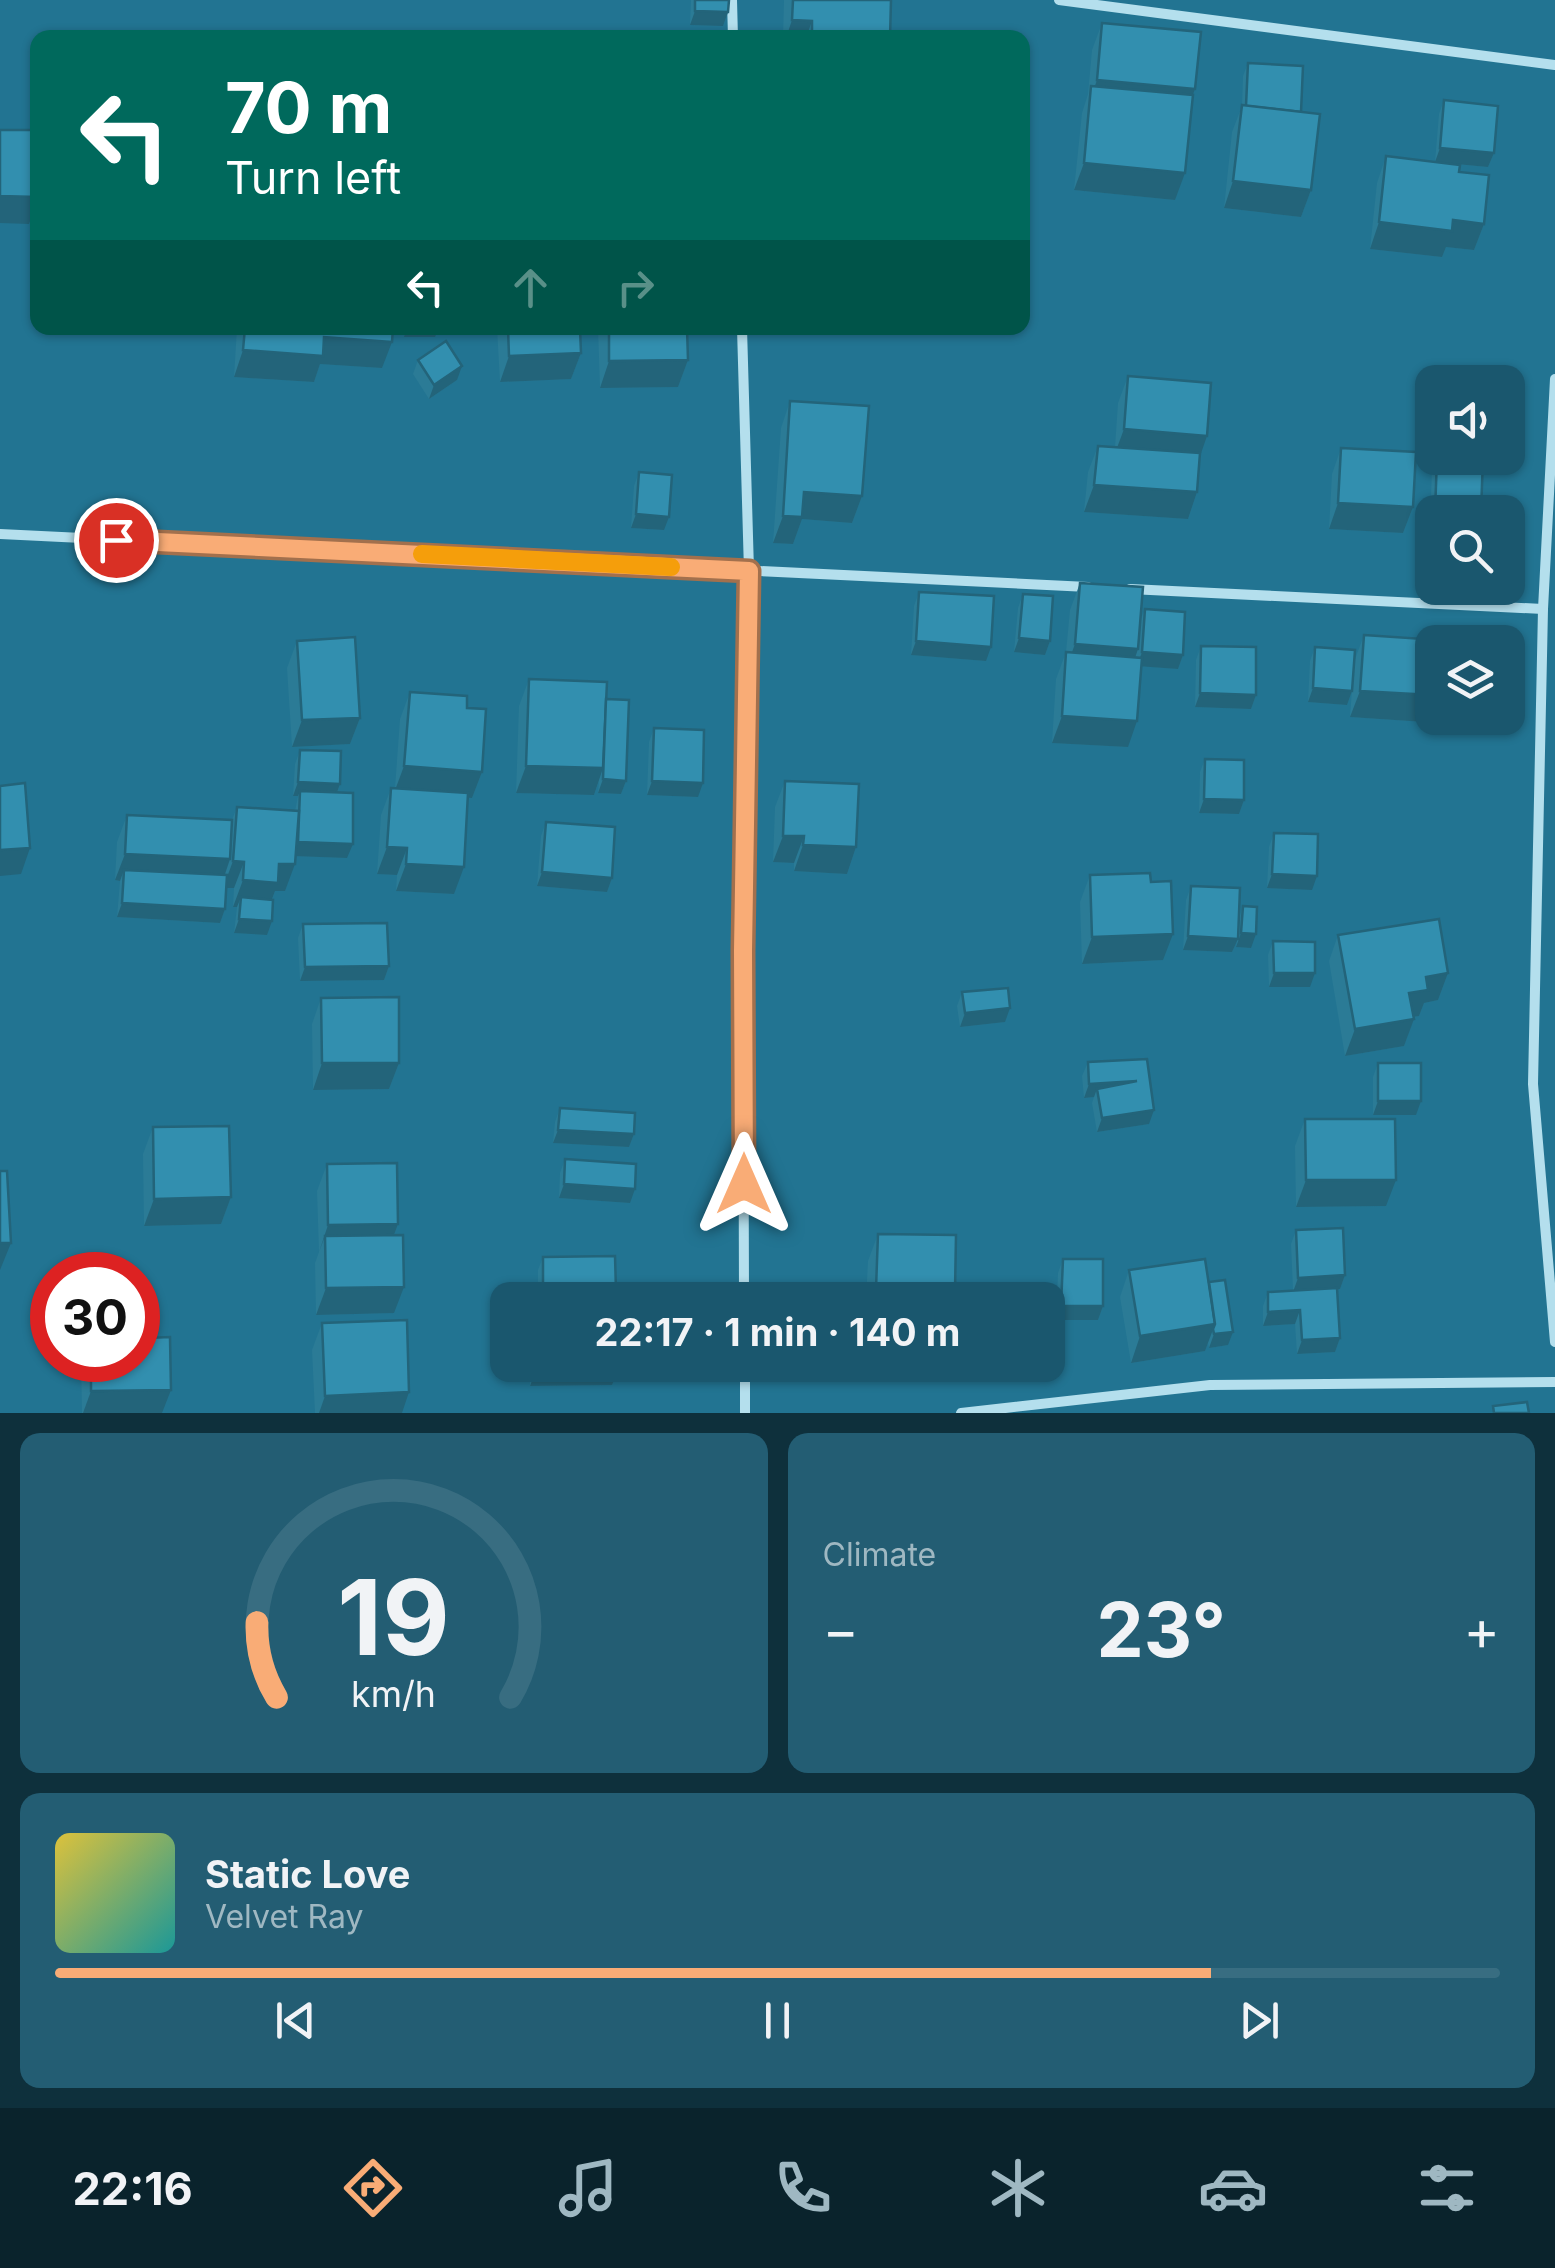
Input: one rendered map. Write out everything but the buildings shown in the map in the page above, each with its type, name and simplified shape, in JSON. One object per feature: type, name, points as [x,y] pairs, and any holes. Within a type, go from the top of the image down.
[{"type":"street","points":[[732,0],[733,30]]},
{"type":"street","points":[[1059,0],[1555,65]]},
{"type":"street","points":[[742,335],[749,571],[743,951],[744,1282]]},
{"type":"street","points":[[1555,379],[1543,610],[1533,1084],[1555,1342]]},
{"type":"street","points":[[0,534],[1106,588]]},
{"type":"street","points":[[1126,589],[1543,610]]},
{"type":"street","points":[[745,1382],[745,1413]]},
{"type":"street","points":[[962,1413],[1210,1385],[1555,1382]]},
{"type":"slow traffic","points":[[422,554],[671,567]]},
{"type":"route","points":[[116,540],[749,571],[744,1184]]}]
